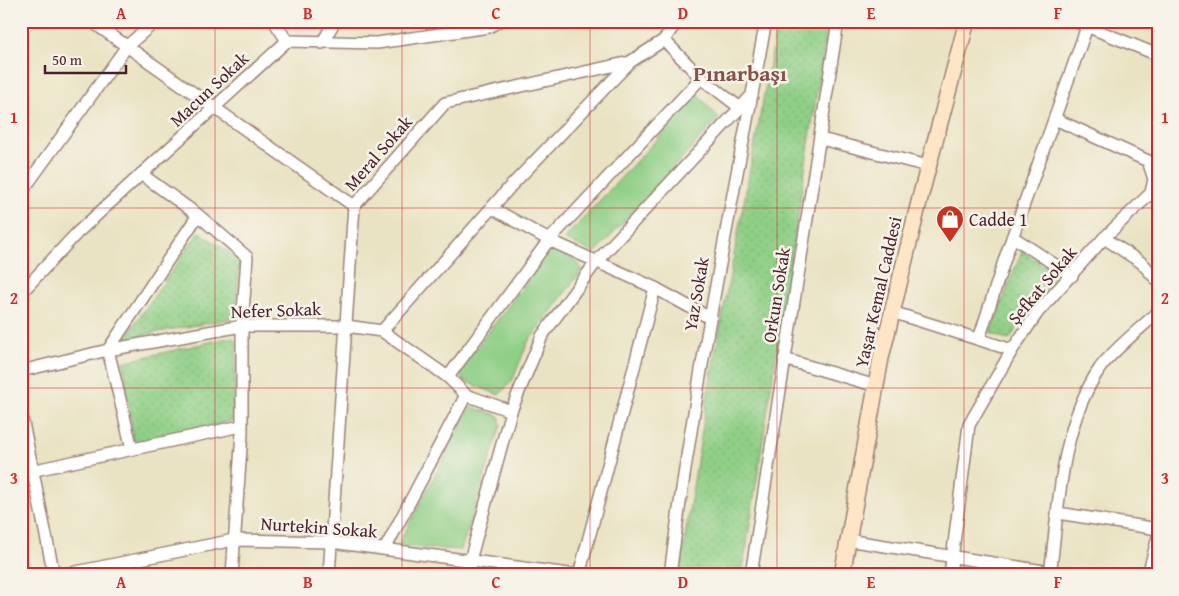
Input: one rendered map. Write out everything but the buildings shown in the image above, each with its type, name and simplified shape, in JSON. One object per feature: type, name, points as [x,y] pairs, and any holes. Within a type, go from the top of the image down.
[{"type":"street","points":[[91,21],[354,206]]},
{"type":"street","points":[[21,193],[127,46],[156,21]]},
{"type":"street","points":[[274,21],[287,41],[322,43],[377,43],[488,27],[499,21]]},
{"type":"street","points":[[322,43],[335,21]]},
{"type":"street","name":"Meral Sokak","points":[[329,575],[354,206],[445,103],[630,62],[664,40],[677,21]]},
{"type":"street","name":"Yaz Sokak","points":[[670,575],[682,482],[710,318],[766,21]]},
{"type":"street","name":"Orkun Sokak","points":[[751,575],[784,359],[821,139],[838,21]]},
{"type":"street","name":"Yaşar Kemal Caddesi","points":[[842,575],[876,386],[892,312],[928,166],[968,21]]},
{"type":"street","points":[[1074,21],[1088,24],[1158,55]]},
{"type":"street","points":[[979,339],[1088,24]]},
{"type":"street","points":[[664,40],[702,78],[739,107]]},
{"type":"street","name":"Macun Sokak","points":[[21,293],[77,233],[287,41]]},
{"type":"street","points":[[382,331],[492,208],[630,62]]},
{"type":"street","points":[[448,377],[549,240],[702,78]]},
{"type":"street","points":[[466,575],[512,411],[542,336],[596,262],[752,95]]},
{"type":"street","name":"Şefkat Sokak","points":[[950,575],[969,425],[1012,350],[1038,312],[1104,238],[1150,192],[1154,179],[1148,161],[1055,119]]},
{"type":"street","points":[[821,139],[928,166]]},
{"type":"street","points":[[141,174],[198,215],[247,257],[242,326],[241,426],[232,575]]},
{"type":"street","points":[[492,208],[549,240],[656,288],[710,318]]},
{"type":"street","points":[[132,449],[108,350],[198,215]]},
{"type":"street","points":[[1013,237],[1072,276]]},
{"type":"street","points":[[1104,238],[1142,263],[1158,281]]},
{"type":"street","points":[[578,575],[656,288]]},
{"type":"street","points":[[892,312],[1012,350]]},
{"type":"street","points":[[847,540],[952,555],[1050,573],[1069,436],[1080,405],[1101,367],[1157,314]]},
{"type":"street","name":"Nefer Sokak","points":[[21,371],[108,350],[242,326],[346,326],[382,331],[448,377],[466,395],[512,411]]},
{"type":"street","points":[[784,359],[876,386]]},
{"type":"street","points":[[385,549],[466,395]]},
{"type":"street","points":[[21,412],[54,575]]},
{"type":"street","points":[[21,473],[241,426]]},
{"type":"street","points":[[1058,513],[1158,529]]},
{"type":"street","points":[[1148,575],[1158,537]]},
{"type":"street","name":"Nurtekin Sokak","points":[[61,575],[234,540],[331,542],[578,575]]},
{"type":"shaded area","points":[[287,21],[327,21],[321,33],[295,34]]},
{"type":"green space","points":[[778,21],[828,21],[742,575],[679,575],[709,387]]},
{"type":"green space","points":[[698,95],[719,118],[595,253],[564,239]]},
{"type":"green space","points":[[199,232],[240,260],[235,318],[125,338]]},
{"type":"green space","points":[[552,249],[578,262],[582,270],[528,342],[512,381],[499,395],[462,380],[461,368]]},
{"type":"green space","points":[[1022,251],[1060,276],[1031,306],[1009,340],[991,333],[991,329]]},
{"type":"green space","points":[[232,337],[237,342],[232,421],[138,443],[133,438],[123,362]]},
{"type":"green space","points":[[471,407],[499,416],[501,425],[461,550],[406,547],[399,543]]},
{"type":"place","name":"Cadde 1","points":[[950,243]]},
{"type":"district","name":"Pınarbaşı","points":[[740,73]]}]
